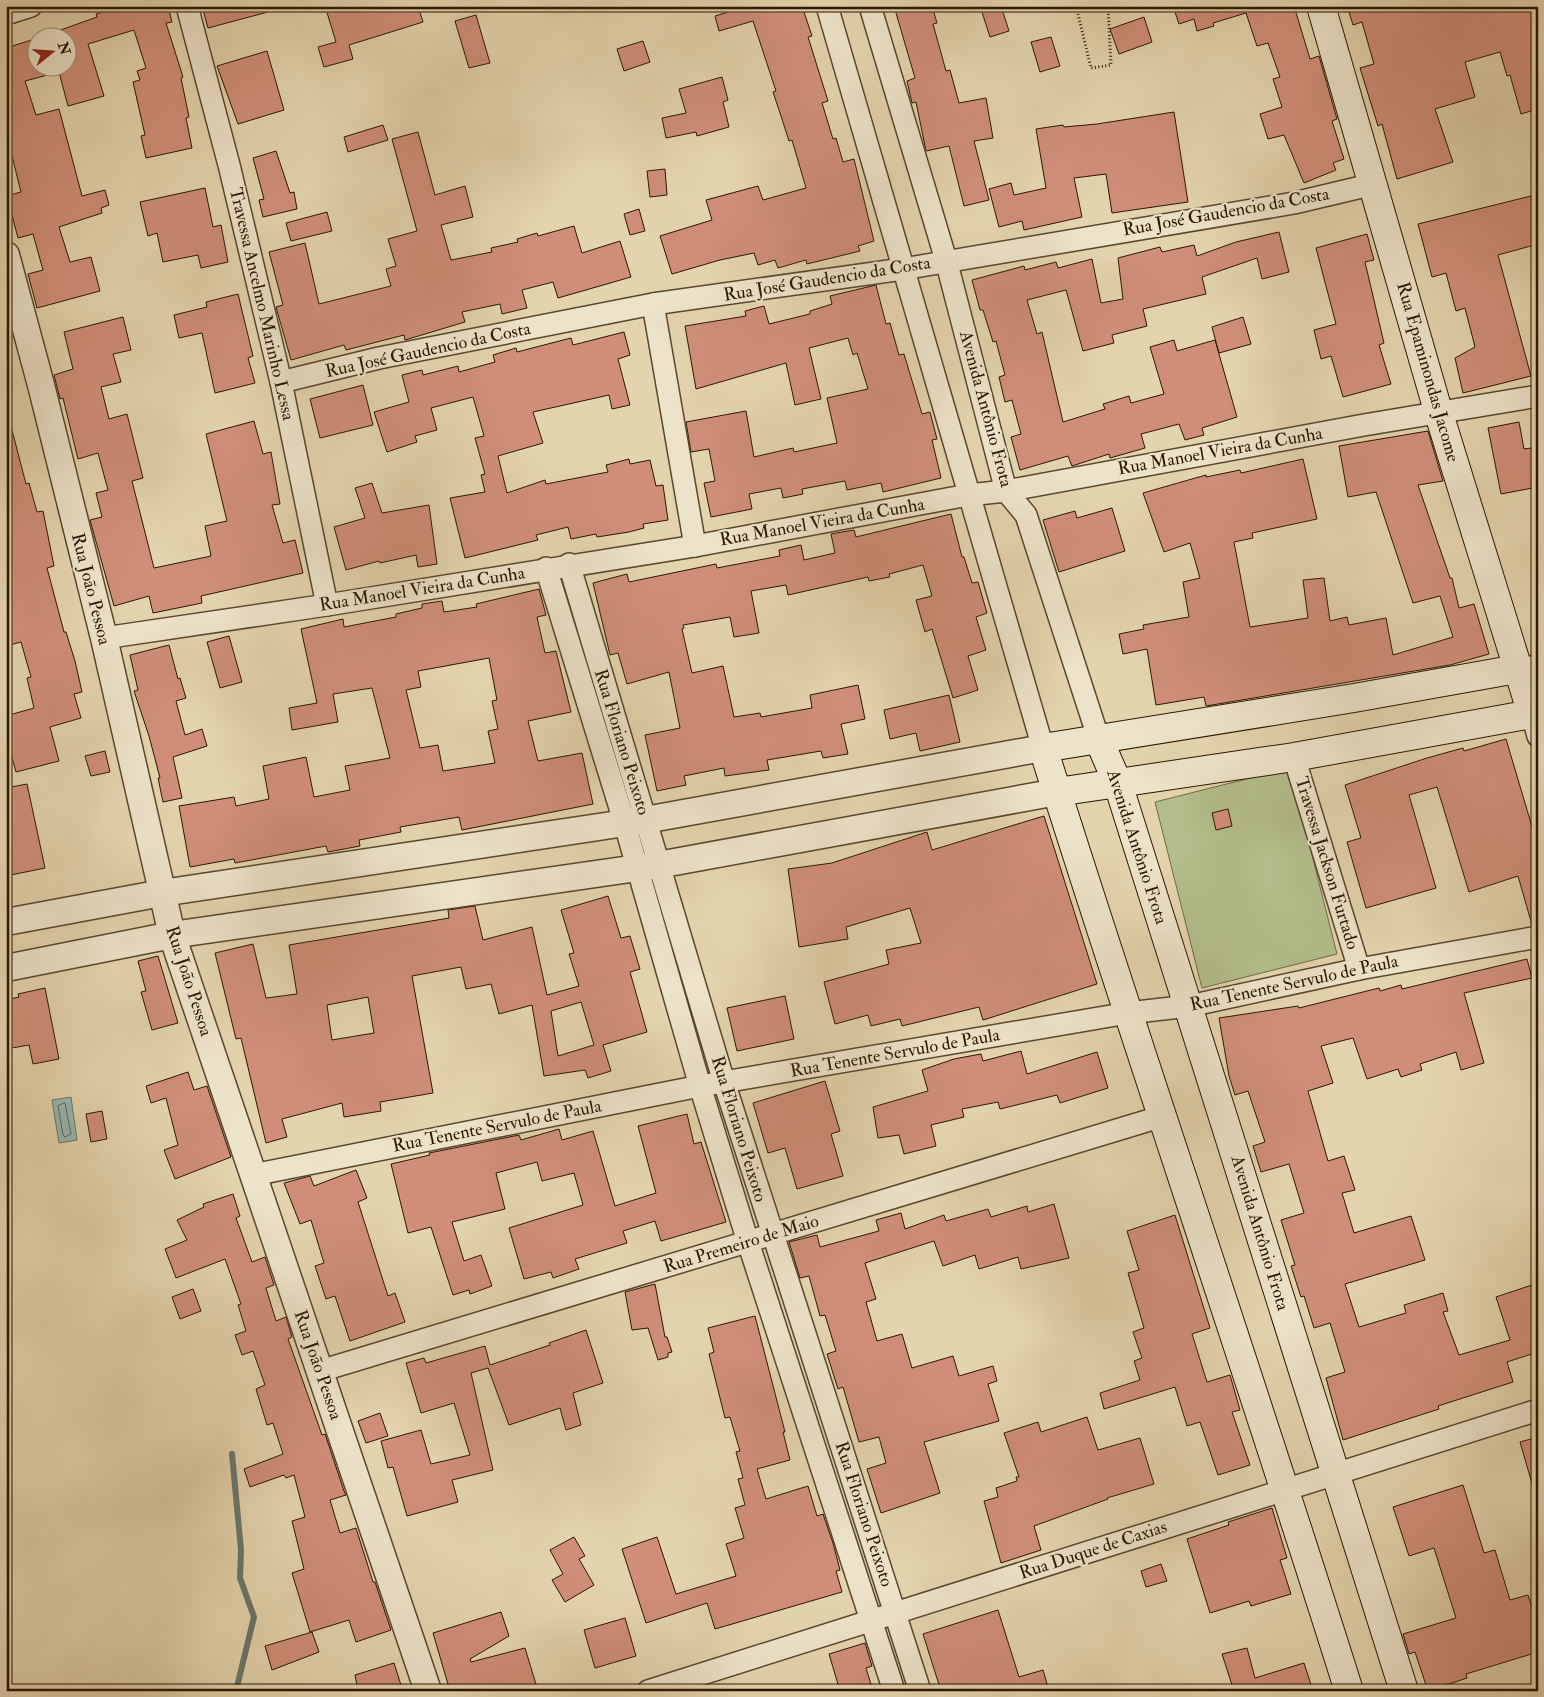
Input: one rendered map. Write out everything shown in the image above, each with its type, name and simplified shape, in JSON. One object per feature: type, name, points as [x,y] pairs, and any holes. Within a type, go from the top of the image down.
[{"type":"main road","name":"Rua Epaminondas Jacome","points":[[1321,6],[1439,414],[1528,667],[1536,721]]},
{"type":"main road","points":[[1349,1691],[1286,1490],[1128,1013],[1043,748],[1354,698],[1528,667]]},
{"type":"main road","points":[[1057,792],[1536,721]]},
{"type":"main road","name":"Avenida Antônio Frota","points":[[1099,740],[1118,784],[1404,1691]]},
{"type":"street","points":[[6,14],[31,6]]},
{"type":"street","name":"Travessa Ancelmo Marinho Lessa","points":[[187,6],[229,165],[281,382],[327,605]]},
{"type":"street","points":[[6,922],[162,893],[634,821],[1043,748],[827,6]]},
{"type":"street","name":"Avenida Antônio Frota","points":[[870,6],[946,260],[1006,491],[1026,515],[1099,740]]},
{"type":"street","name":"Rua José Gaudencio da Costa","points":[[281,382],[379,358],[653,304],[904,269],[946,260],[1294,203],[1374,184]]},
{"type":"street","name":"Rua João Pessoa","points":[[6,256],[41,385],[104,638],[172,935],[428,1691]]},
{"type":"street","points":[[653,304],[695,546]]},
{"type":"street","name":"Rua Manoel Vieira da Cunha","points":[[104,638],[327,605],[569,564],[695,546],[968,495],[1006,491],[1364,425],[1538,396]]},
{"type":"street","name":"Rua Floriano Peixoto","points":[[569,564],[647,866],[700,1086],[748,1242],[894,1691]]},
{"type":"street","name":"Rua Floriano Peixoto","points":[[546,568],[634,821]]},
{"type":"street","name":"Travessa Jackson Furtado","points":[[1294,757],[1359,968]]},
{"type":"street","points":[[6,968],[172,935],[647,866],[1057,792]]},
{"type":"street","name":"Rua Floriano Peixoto","points":[[647,866],[724,1082],[772,1234],[897,1612],[920,1691]]},
{"type":"street","name":"Rua Tenente Servulo de Paula","points":[[253,1175],[700,1086],[1128,1013],[1189,1006],[1359,968],[1538,937]]},
{"type":"street","name":"Rua Premeiro de Maio","points":[[320,1371],[1163,1116]]},
{"type":"street","name":"Rua Duque de Caxias","points":[[648,1691],[1538,1410]]},
{"type":"path","points":[[1078,14],[1091,68],[1111,65],[1108,6]]},
{"type":"green space","points":[[1290,768],[1337,954],[1202,988],[1155,802]]},
{"type":"water","points":[[71,1097],[77,1140],[59,1143],[52,1100]]},
{"type":"building","points":[[123,6],[168,6],[172,22],[166,23],[183,77],[181,78],[189,117],[186,118],[192,148],[146,158],[141,136],[145,135],[133,82],[140,80],[137,71],[146,68],[134,30],[88,44],[104,96],[68,106],[61,78],[78,78],[78,28],[66,28],[97,17],[96,14]]},
{"type":"building","points":[[202,6],[268,6],[268,12],[208,28]]},
{"type":"building","points":[[325,6],[418,6],[423,22],[349,45],[353,59],[324,67],[318,47],[336,42]]},
{"type":"building","points":[[748,6],[800,6],[802,12],[804,12],[812,36],[808,37],[828,101],[822,103],[833,139],[836,138],[843,162],[854,159],[874,241],[858,246],[860,251],[807,264],[806,260],[778,268],[775,260],[758,265],[754,253],[720,260],[672,274],[660,236],[712,220],[706,200],[758,186],[763,200],[806,188],[792,140],[789,141],[773,92],[776,91],[753,21],[719,31],[715,16]]},
{"type":"building","points":[[894,6],[932,6],[937,23],[933,24],[946,71],[950,70],[959,103],[986,98],[993,138],[974,141],[989,200],[964,206],[949,146],[926,151],[916,102],[912,103],[907,81],[915,78]]},
{"type":"building","points":[[980,6],[1001,6],[1009,31],[990,37]]},
{"type":"building","points":[[1173,6],[1294,6],[1310,59],[1319,56],[1337,119],[1332,121],[1344,159],[1333,163],[1336,170],[1304,183],[1284,135],[1268,139],[1260,114],[1282,107],[1273,79],[1280,77],[1268,43],[1257,46],[1246,13],[1213,23],[1214,26],[1197,31],[1194,19],[1179,24]]},
{"type":"building","points":[[1347,6],[1538,6],[1538,109],[1521,114],[1510,75],[1507,76],[1500,52],[1465,62],[1475,97],[1435,109],[1453,162],[1397,179],[1382,124],[1378,126],[1360,68],[1374,64],[1362,22],[1353,25]]},
{"type":"building","points":[[476,15],[490,63],[469,68],[455,21]]},
{"type":"building","points":[[1144,17],[1152,42],[1119,54],[1110,29]]},
{"type":"building","points":[[1051,37],[1060,66],[1040,72],[1031,42]]},
{"type":"building","points":[[28,41],[28,78],[36,78],[25,81],[36,115],[59,109],[82,196],[105,190],[109,205],[101,208],[102,213],[59,227],[70,262],[91,257],[100,291],[37,308],[28,274],[43,270],[33,234],[18,238],[7,196],[21,192],[11,152],[6,153],[6,48]]},
{"type":"building","points":[[643,41],[650,62],[624,71],[617,49]]},
{"type":"building","points":[[267,51],[284,110],[238,124],[217,66]]},
{"type":"building","points":[[722,77],[728,100],[723,102],[729,127],[697,136],[696,132],[666,138],[662,118],[686,113],[679,89]]},
{"type":"building","points":[[1174,112],[1188,202],[1112,213],[1106,174],[1074,178],[1082,217],[1024,230],[1022,221],[999,227],[989,189],[1011,183],[1014,195],[1046,188],[1036,129],[1063,125],[1064,127],[1097,124]]},
{"type":"building","points":[[383,125],[388,140],[348,152],[344,137]]},
{"type":"building","points":[[418,132],[435,195],[465,186],[473,217],[441,225],[451,260],[492,252],[491,248],[518,242],[517,239],[537,233],[538,236],[574,226],[582,253],[620,241],[631,277],[558,298],[553,282],[522,290],[527,308],[502,314],[500,304],[462,312],[465,322],[405,340],[404,335],[346,350],[344,345],[291,360],[276,307],[283,305],[269,252],[305,243],[319,304],[391,286],[386,269],[396,266],[388,239],[417,231],[392,139]]},
{"type":"building","points":[[276,151],[290,193],[294,192],[297,209],[263,217],[259,200],[264,199],[253,158]]},
{"type":"building","points":[[665,169],[667,195],[650,197],[647,171]]},
{"type":"building","points":[[205,188],[213,227],[221,225],[228,262],[201,268],[198,255],[163,262],[157,233],[148,236],[140,202]]},
{"type":"building","points":[[1535,195],[1538,207],[1538,244],[1498,255],[1531,376],[1463,393],[1455,358],[1475,347],[1465,308],[1456,311],[1446,273],[1432,277],[1418,224]]},
{"type":"building","points":[[639,209],[645,231],[630,235],[624,214]]},
{"type":"building","points":[[327,212],[332,231],[291,241],[286,223]]},
{"type":"building","points":[[1279,232],[1289,272],[1262,279],[1257,258],[1202,277],[1206,294],[1143,309],[1147,326],[1112,335],[1114,343],[1083,351],[1066,290],[1027,300],[1037,334],[1042,332],[1063,422],[1105,409],[1103,404],[1129,396],[1131,403],[1164,394],[1150,347],[1174,340],[1177,351],[1215,340],[1237,417],[1202,428],[1204,435],[1185,440],[1179,424],[1141,434],[1145,448],[1110,458],[1109,454],[1072,466],[1068,456],[1020,470],[1011,437],[1021,434],[1012,400],[1005,402],[999,377],[1005,375],[996,341],[993,342],[983,310],[980,310],[972,280],[1024,266],[1025,270],[1056,262],[1058,268],[1092,259],[1101,303],[1123,299],[1118,258],[1160,247],[1162,252],[1194,245],[1197,256],[1236,242]]},
{"type":"building","points":[[1367,234],[1374,260],[1365,262],[1384,343],[1379,345],[1391,384],[1343,397],[1331,356],[1321,359],[1314,330],[1336,324],[1316,248]]},
{"type":"building","points":[[876,285],[886,324],[890,323],[899,355],[904,354],[922,414],[930,412],[937,439],[932,440],[941,478],[883,492],[881,483],[847,490],[845,481],[802,489],[803,494],[783,498],[781,488],[749,494],[752,509],[711,517],[704,483],[715,481],[709,449],[691,452],[686,422],[746,411],[754,457],[793,448],[794,452],[837,443],[827,398],[868,389],[857,353],[853,355],[848,338],[809,348],[821,399],[795,405],[786,363],[696,389],[685,326],[746,316],[745,311],[764,306],[769,324],[810,314],[810,311],[832,304],[830,296]]},
{"type":"building","points":[[238,294],[253,356],[248,358],[255,383],[215,393],[202,333],[179,338],[174,315],[207,307],[206,302]]},
{"type":"building","points":[[123,317],[131,350],[113,354],[121,382],[101,387],[109,419],[127,414],[143,478],[132,481],[154,568],[211,556],[205,526],[227,521],[206,434],[254,421],[263,454],[271,452],[280,504],[272,505],[283,543],[295,540],[303,573],[201,596],[202,603],[153,613],[149,596],[114,606],[90,520],[102,517],[96,493],[108,490],[98,453],[78,459],[63,398],[60,399],[54,375],[73,369],[64,332]]},
{"type":"building","points":[[1243,317],[1251,344],[1219,353],[1212,327]]},
{"type":"building","points":[[624,332],[630,355],[618,359],[630,405],[612,409],[609,395],[533,412],[543,443],[498,456],[507,493],[545,480],[546,484],[608,472],[606,465],[629,459],[630,464],[650,460],[656,486],[663,485],[668,520],[643,524],[644,528],[629,532],[597,537],[596,534],[571,539],[568,527],[536,535],[538,540],[465,558],[450,498],[485,492],[481,475],[485,474],[475,438],[484,436],[473,397],[431,408],[437,430],[415,436],[417,442],[387,452],[374,412],[409,402],[402,375],[422,370],[423,375],[458,366],[459,372],[495,362],[493,355],[516,348],[517,352],[571,338],[573,345]]},
{"type":"building","points":[[363,385],[373,425],[320,438],[310,399]]},
{"type":"building","points":[[1519,422],[1524,449],[1538,447],[1538,487],[1501,494],[1488,428]]},
{"type":"building","points":[[12,430],[26,484],[29,483],[37,512],[43,511],[54,566],[47,568],[64,632],[66,632],[75,661],[82,692],[74,694],[81,718],[50,727],[59,761],[16,772],[6,735],[6,716],[34,708],[27,678],[31,677],[21,642],[6,646],[6,431]]},
{"type":"building","points":[[1428,431],[1443,481],[1418,485],[1450,578],[1452,578],[1459,608],[1474,604],[1489,654],[1450,665],[1206,706],[1204,697],[1156,705],[1147,649],[1123,654],[1119,634],[1144,629],[1143,625],[1189,617],[1183,582],[1200,578],[1190,543],[1164,552],[1143,493],[1206,475],[1206,477],[1240,470],[1241,473],[1303,459],[1317,519],[1252,533],[1253,538],[1234,542],[1250,627],[1308,618],[1303,580],[1324,578],[1330,621],[1347,617],[1349,625],[1386,618],[1393,655],[1453,637],[1440,596],[1413,603],[1376,492],[1348,497],[1339,446]]},
{"type":"building","points":[[372,483],[382,513],[429,505],[437,564],[418,567],[416,555],[380,563],[379,561],[346,570],[334,527],[365,518],[355,488]]},
{"type":"building","points":[[1112,508],[1125,551],[1059,572],[1043,520],[1075,511],[1077,518]]},
{"type":"building","points":[[951,514],[962,557],[964,557],[972,583],[978,582],[987,613],[976,617],[986,650],[968,656],[978,690],[953,698],[932,629],[925,632],[916,600],[932,596],[923,565],[889,574],[890,577],[869,581],[868,577],[788,595],[786,585],[751,591],[759,633],[734,637],[730,617],[683,625],[684,628],[682,629],[692,673],[723,666],[734,717],[760,713],[761,717],[812,708],[810,695],[858,685],[865,719],[841,724],[848,754],[823,758],[821,751],[767,760],[769,770],[725,776],[724,768],[684,776],[686,785],[657,791],[645,735],[680,728],[669,672],[627,684],[618,653],[610,655],[593,583],[627,574],[629,582],[716,564],[717,568],[780,556],[779,550],[801,545],[804,560],[835,553],[831,534],[854,530],[856,537]]},
{"type":"building","points":[[539,589],[546,615],[537,617],[545,653],[556,651],[571,712],[528,721],[538,761],[582,753],[593,804],[462,830],[459,817],[400,827],[401,832],[359,840],[360,846],[328,852],[326,846],[235,863],[234,859],[190,867],[179,806],[234,797],[236,806],[269,799],[263,766],[306,757],[314,797],[350,790],[345,766],[390,758],[372,688],[333,694],[338,722],[292,730],[289,708],[317,703],[301,629],[343,619],[344,627],[396,617],[396,614],[422,608],[422,604],[442,601],[444,612],[477,607],[476,604]],"holes":[[[489,658],[497,700],[492,701],[498,729],[488,731],[495,763],[443,771],[438,745],[420,748],[406,690],[421,687],[418,671]]]},
{"type":"building","points":[[229,636],[242,682],[220,688],[207,642]]},
{"type":"building","points":[[169,645],[178,679],[180,678],[186,698],[176,701],[185,735],[202,729],[207,746],[173,757],[182,798],[163,802],[158,778],[160,778],[134,691],[138,690],[130,655]]},
{"type":"building","points":[[949,695],[960,742],[920,751],[916,733],[890,739],[884,710]]},
{"type":"building","points":[[1506,739],[1533,830],[1538,828],[1538,925],[1532,925],[1518,876],[1469,892],[1437,787],[1409,795],[1436,888],[1366,908],[1347,842],[1361,838],[1345,785],[1427,758],[1463,748],[1464,751]]},
{"type":"building","points":[[105,751],[110,772],[91,776],[85,756]]},
{"type":"building","points":[[27,784],[45,868],[6,876],[6,788]]},
{"type":"building","points":[[1228,809],[1232,826],[1216,830],[1212,813]]},
{"type":"building","points":[[1044,816],[1097,984],[983,1020],[979,1007],[902,1026],[900,1019],[871,1026],[868,1015],[835,1024],[824,982],[889,964],[886,950],[921,943],[910,908],[846,927],[848,939],[799,947],[788,869],[832,863],[927,832],[932,850]]},
{"type":"building","points":[[608,896],[621,938],[630,936],[640,969],[630,972],[647,1032],[603,1045],[611,1071],[588,1078],[585,1070],[544,1076],[532,1005],[499,1014],[491,984],[466,989],[461,967],[412,976],[433,1093],[380,1102],[381,1111],[344,1117],[342,1103],[282,1119],[287,1137],[266,1143],[241,1038],[236,1039],[215,953],[253,944],[266,998],[297,994],[289,945],[449,918],[448,910],[475,906],[483,940],[532,927],[547,995],[579,986],[569,954],[574,953],[561,910]],"holes":[[[368,997],[374,1033],[332,1040],[327,1005]],[[581,1002],[594,1045],[558,1056],[551,1011]]]},
{"type":"building","points":[[158,956],[178,1023],[152,1030],[141,992],[146,991],[138,961]]},
{"type":"building","points":[[1527,959],[1532,978],[1464,993],[1484,1063],[1461,1070],[1456,1052],[1420,1064],[1422,1070],[1401,1077],[1398,1069],[1367,1079],[1353,1038],[1321,1046],[1333,1083],[1308,1091],[1328,1161],[1344,1156],[1355,1190],[1342,1193],[1354,1233],[1411,1216],[1425,1260],[1345,1284],[1359,1327],[1406,1313],[1404,1305],[1443,1293],[1448,1311],[1443,1312],[1459,1355],[1510,1340],[1496,1297],[1538,1283],[1538,1352],[1507,1362],[1513,1382],[1438,1406],[1439,1409],[1343,1440],[1326,1378],[1345,1372],[1330,1323],[1314,1328],[1304,1296],[1301,1297],[1291,1266],[1295,1265],[1281,1220],[1304,1213],[1289,1164],[1261,1172],[1253,1146],[1265,1142],[1248,1091],[1235,1095],[1229,1076],[1219,1018],[1298,1006],[1299,1008],[1379,988],[1380,991],[1401,985],[1402,989]]},
{"type":"building","points":[[45,988],[59,1059],[33,1064],[29,1045],[6,1049],[6,1000],[19,997],[18,994]]},
{"type":"building","points":[[785,996],[794,1039],[737,1051],[727,1008]]},
{"type":"building","points":[[1021,1051],[1027,1074],[1097,1052],[1108,1088],[1060,1103],[1057,1095],[1000,1109],[998,1102],[962,1109],[964,1117],[931,1125],[936,1146],[904,1154],[899,1135],[878,1138],[873,1107],[928,1091],[922,1070],[954,1059],[981,1054],[983,1061]]},
{"type":"building","points":[[188,1072],[194,1090],[207,1086],[231,1157],[175,1179],[164,1150],[178,1145],[166,1098],[151,1103],[146,1086]]},
{"type":"building","points":[[825,1081],[840,1131],[831,1134],[843,1176],[797,1189],[785,1148],[768,1153],[753,1103]]},
{"type":"building","points":[[102,1111],[107,1139],[91,1142],[86,1114]]},
{"type":"building","points":[[687,1114],[694,1144],[701,1142],[726,1222],[661,1241],[655,1221],[623,1231],[627,1243],[575,1259],[579,1269],[553,1278],[551,1272],[524,1279],[509,1228],[583,1205],[574,1173],[542,1181],[537,1162],[496,1173],[505,1209],[452,1222],[464,1261],[481,1255],[492,1286],[470,1294],[469,1290],[453,1295],[431,1227],[408,1233],[391,1164],[430,1155],[429,1153],[519,1135],[521,1140],[559,1129],[562,1140],[593,1131],[615,1206],[656,1193],[638,1126]]},
{"type":"building","points":[[356,1170],[367,1198],[358,1202],[388,1296],[395,1293],[405,1322],[350,1341],[335,1296],[326,1299],[315,1266],[324,1263],[311,1220],[300,1224],[284,1183],[310,1176],[314,1186]]},
{"type":"building","points":[[233,1194],[240,1216],[236,1218],[252,1262],[265,1257],[274,1285],[266,1288],[276,1321],[286,1317],[292,1337],[288,1339],[322,1435],[325,1434],[346,1495],[330,1500],[340,1533],[356,1528],[391,1630],[356,1642],[349,1620],[310,1632],[292,1573],[304,1569],[292,1521],[305,1517],[294,1475],[286,1478],[284,1475],[250,1487],[244,1469],[283,1454],[273,1423],[267,1425],[256,1389],[265,1385],[253,1351],[242,1355],[235,1335],[246,1331],[238,1305],[241,1304],[225,1259],[176,1278],[165,1249],[187,1240],[177,1220],[204,1207],[203,1204]]},
{"type":"building","points":[[1054,1204],[1069,1258],[1021,1269],[1018,1257],[979,1269],[975,1255],[943,1266],[934,1241],[865,1263],[876,1299],[866,1302],[877,1341],[902,1334],[912,1368],[953,1356],[959,1376],[993,1366],[997,1381],[988,1384],[999,1421],[924,1442],[940,1493],[881,1513],[867,1469],[886,1463],[879,1437],[859,1442],[843,1387],[838,1389],[827,1354],[836,1351],[825,1315],[820,1316],[809,1276],[800,1278],[789,1242],[817,1235],[820,1247],[879,1231],[876,1220],[901,1213],[905,1229],[944,1215],[946,1221],[988,1209],[991,1217],[1027,1206],[1028,1212]]},
{"type":"building","points":[[1175,1215],[1210,1328],[1192,1334],[1207,1382],[1230,1375],[1240,1410],[1232,1412],[1250,1465],[1218,1475],[1200,1422],[1187,1426],[1175,1387],[1104,1409],[1100,1393],[1140,1380],[1134,1361],[1142,1358],[1133,1332],[1144,1328],[1128,1273],[1139,1270],[1127,1231]]},
{"type":"building","points":[[655,1284],[665,1337],[667,1337],[672,1352],[668,1353],[668,1357],[658,1360],[648,1328],[632,1330],[625,1292]]},
{"type":"building","points":[[193,1289],[201,1311],[180,1319],[172,1297]]},
{"type":"building","points":[[755,1316],[785,1432],[783,1432],[790,1460],[757,1469],[766,1499],[808,1486],[817,1516],[823,1514],[833,1543],[840,1570],[836,1571],[842,1592],[715,1629],[707,1603],[646,1623],[622,1549],[657,1537],[676,1594],[736,1576],[726,1544],[744,1538],[735,1508],[745,1505],[738,1479],[743,1478],[736,1452],[740,1451],[730,1417],[725,1418],[709,1354],[714,1352],[708,1328]]},
{"type":"building","points":[[586,1330],[603,1383],[573,1393],[581,1425],[566,1430],[560,1408],[509,1425],[488,1368],[471,1373],[493,1470],[452,1480],[458,1502],[407,1516],[393,1467],[388,1468],[381,1441],[421,1430],[431,1464],[470,1455],[454,1403],[421,1413],[406,1363],[424,1358],[426,1363],[485,1346],[490,1365],[550,1345],[549,1343]]},
{"type":"building","points":[[380,1413],[388,1436],[366,1443],[358,1421]]},
{"type":"building","points":[[1087,1417],[1098,1450],[1140,1438],[1154,1484],[1107,1498],[1034,1526],[1041,1550],[1001,1563],[984,1501],[998,1497],[996,1488],[1017,1481],[1016,1477],[1019,1477],[1004,1433],[1038,1422],[1041,1432]]},
{"type":"building","points":[[1538,1437],[1538,1487],[1533,1487],[1520,1442]]},
{"type":"building","points":[[1463,1485],[1484,1553],[1495,1550],[1510,1600],[1528,1595],[1538,1627],[1538,1652],[1466,1674],[1467,1678],[1428,1691],[1415,1652],[1409,1654],[1403,1634],[1456,1618],[1434,1548],[1409,1556],[1393,1507]]},
{"type":"building","points":[[1272,1508],[1287,1558],[1280,1560],[1291,1594],[1251,1606],[1249,1601],[1210,1613],[1187,1539],[1229,1525],[1228,1522]]},
{"type":"building","points":[[574,1537],[585,1556],[579,1559],[594,1585],[565,1602],[552,1580],[563,1574],[550,1550]]},
{"type":"building","points":[[1161,1564],[1167,1581],[1146,1587],[1141,1571]]},
{"type":"building","points":[[998,1610],[1019,1677],[1043,1670],[1049,1691],[941,1691],[923,1634]]},
{"type":"building","points":[[501,1612],[509,1636],[470,1659],[471,1662],[525,1648],[538,1691],[450,1691],[433,1633]]},
{"type":"building","points":[[625,1618],[636,1656],[595,1668],[584,1630]]},
{"type":"building","points":[[312,1632],[319,1652],[272,1670],[265,1646]]},
{"type":"building","points":[[865,1643],[872,1666],[866,1668],[873,1691],[840,1691],[829,1654]]},
{"type":"building","points":[[1247,1648],[1255,1678],[1304,1663],[1313,1691],[1227,1691],[1227,1687],[1232,1685],[1222,1654]]},
{"type":"building","points":[[394,1663],[401,1685],[383,1691],[358,1691],[355,1675]]},
{"type":"waterway","points":[[232,1454],[241,1550],[240,1578],[254,1617],[236,1691]]}]
